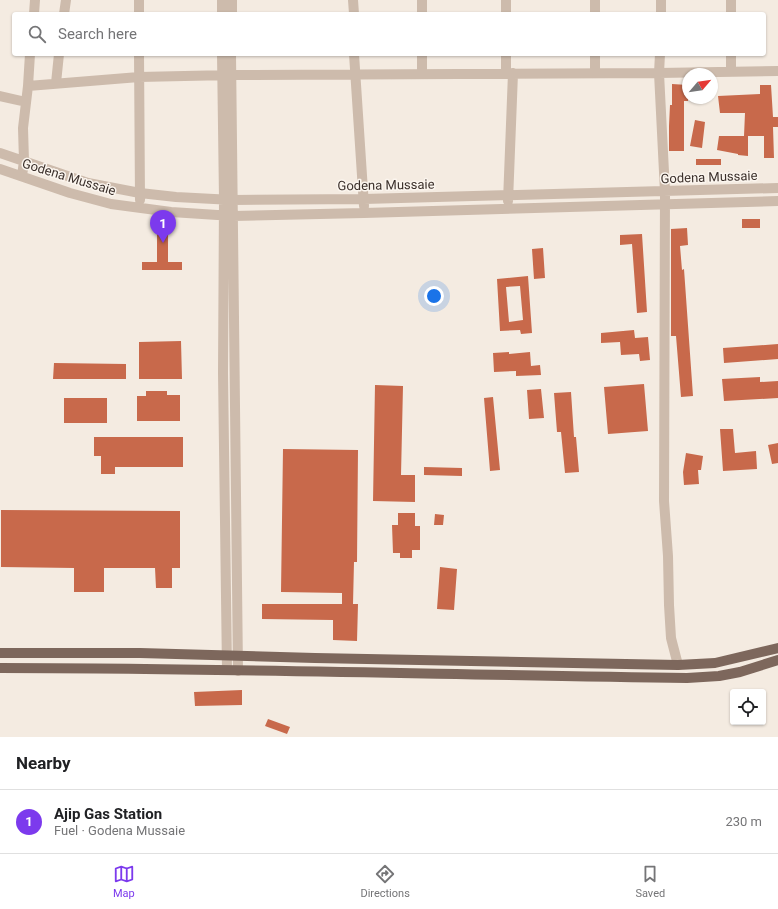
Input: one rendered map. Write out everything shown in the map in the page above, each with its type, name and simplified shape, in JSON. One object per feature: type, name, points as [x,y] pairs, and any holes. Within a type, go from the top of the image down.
[{"type":"main road","points":[[0,653],[140,652],[226,656],[678,665],[715,663],[778,648]]},
{"type":"main road","points":[[139,668],[140,652]]},
{"type":"main road","points":[[357,671],[358,659]]},
{"type":"main road","points":[[0,668],[357,671],[687,678],[719,676],[740,672],[778,660]]},
{"type":"main road","points":[[562,676],[563,663]]},
{"type":"street","points":[[34,12],[35,0]]},
{"type":"street","points":[[64,12],[66,0]]},
{"type":"street","points":[[139,0],[139,12]]},
{"type":"street","points":[[222,0],[222,12]]},
{"type":"street","points":[[232,0],[232,12]]},
{"type":"street","points":[[353,0],[354,12]]},
{"type":"street","points":[[422,0],[422,12]]},
{"type":"street","points":[[506,0],[506,12]]},
{"type":"street","points":[[595,0],[595,12]]},
{"type":"street","points":[[661,0],[661,12]]},
{"type":"street","points":[[730,0],[731,12]]},
{"type":"street","points":[[22,176],[24,161],[23,128],[30,56]]},
{"type":"street","points":[[56,83],[59,56]]},
{"type":"street","points":[[139,56],[140,208]]},
{"type":"street","points":[[222,56],[226,75],[229,199],[223,373],[226,670]]},
{"type":"street","points":[[226,75],[231,56]]},
{"type":"street","points":[[354,56],[364,213]]},
{"type":"street","points":[[422,56],[422,73]]},
{"type":"street","points":[[506,56],[510,73],[508,209]]},
{"type":"street","points":[[595,56],[595,73]]},
{"type":"street","points":[[660,56],[659,73],[665,192],[664,500],[671,638],[678,665]]},
{"type":"street","points":[[731,56],[731,72]]},
{"type":"street","points":[[28,86],[139,77],[226,75],[778,71]]},
{"type":"street","points":[[0,96],[26,102]]},
{"type":"street","name":"Godena Mussaie","points":[[0,153],[88,184],[140,194],[176,197],[364,200],[778,188]]},
{"type":"street","name":"Godena Mussaie","points":[[0,169],[88,199],[111,204],[171,212],[228,216],[778,201]]},
{"type":"street","points":[[228,216],[238,671]]},
{"type":"building","points":[[672,84],[682,85],[682,104],[684,104],[684,151],[669,151],[670,105],[672,105]]},
{"type":"building","points":[[760,85],[771,85],[773,117],[778,117],[778,127],[773,127],[774,158],[764,158],[764,136],[748,136],[748,156],[717,150],[719,136],[744,136],[745,113],[720,113],[718,96],[760,94]]},
{"type":"building","points":[[695,120],[705,122],[702,148],[690,146]]},
{"type":"building","points":[[696,159],[721,159],[721,165],[696,165]]},
{"type":"building","points":[[742,219],[760,219],[760,228],[742,228]]},
{"type":"building","points":[[687,228],[688,245],[680,246],[682,270],[684,269],[693,396],[681,397],[676,336],[671,336],[671,229]]},
{"type":"building","points":[[157,234],[168,234],[168,262],[182,262],[182,270],[142,270],[142,262],[157,262]]},
{"type":"building","points":[[642,234],[647,312],[637,313],[632,244],[620,245],[620,235]]},
{"type":"building","points":[[543,248],[545,278],[534,279],[532,249]]},
{"type":"building","points":[[528,276],[532,333],[521,334],[520,330],[500,331],[497,279]],"holes":[[[520,286],[523,320],[509,322],[506,287]]]},
{"type":"building","points":[[634,330],[635,338],[648,337],[650,360],[640,361],[639,354],[621,355],[620,342],[601,343],[601,333]]},
{"type":"building","points":[[181,341],[182,379],[139,379],[139,342]]},
{"type":"building","points":[[778,344],[778,359],[724,363],[723,348]]},
{"type":"building","points":[[509,352],[509,354],[530,352],[531,366],[540,365],[541,375],[516,376],[516,371],[494,372],[493,353]]},
{"type":"building","points":[[54,363],[126,364],[126,379],[53,379]]},
{"type":"building","points":[[760,377],[760,382],[778,381],[778,398],[724,401],[722,379]]},
{"type":"building","points":[[644,384],[648,431],[608,434],[604,387]]},
{"type":"building","points":[[375,385],[403,386],[401,475],[415,475],[415,502],[373,501]]},
{"type":"building","points":[[541,389],[544,418],[529,419],[527,390]]},
{"type":"building","points":[[146,391],[167,391],[167,395],[180,395],[180,421],[137,421],[137,396],[146,396]]},
{"type":"building","points":[[571,392],[574,437],[576,437],[579,472],[565,473],[561,432],[557,432],[554,393]]},
{"type":"building","points":[[493,397],[500,470],[490,471],[484,398]]},
{"type":"building","points":[[64,398],[107,398],[107,423],[64,423]]},
{"type":"building","points":[[720,429],[733,429],[735,453],[756,451],[757,469],[723,471]]},
{"type":"building","points":[[94,437],[183,437],[183,467],[115,467],[115,474],[101,474],[101,456],[94,456]]},
{"type":"building","points":[[778,443],[778,463],[772,464],[768,445]]},
{"type":"building","points":[[283,449],[358,450],[357,562],[354,562],[353,604],[358,604],[357,641],[333,640],[333,620],[262,619],[262,604],[342,604],[342,593],[281,592]]},
{"type":"building","points":[[686,453],[703,456],[701,470],[698,470],[699,484],[684,485],[683,472]]},
{"type":"building","points":[[424,467],[462,468],[462,476],[424,475]]},
{"type":"building","points":[[1,510],[180,511],[180,568],[172,568],[172,588],[156,588],[155,568],[104,568],[104,592],[74,592],[74,568],[1,567]]},
{"type":"building","points":[[398,513],[415,513],[415,526],[420,526],[420,550],[412,550],[412,558],[400,558],[400,553],[393,553],[392,525],[398,525]]},
{"type":"building","points":[[435,514],[444,515],[443,525],[434,525]]},
{"type":"building","points":[[440,567],[457,569],[454,610],[437,609]]},
{"type":"building","points":[[242,690],[242,705],[195,706],[194,692]]},
{"type":"building","points":[[268,719],[290,727],[287,734],[265,726]]},
{"type":"place","name":"Ajip Gas Station","points":[[163,243]]}]
